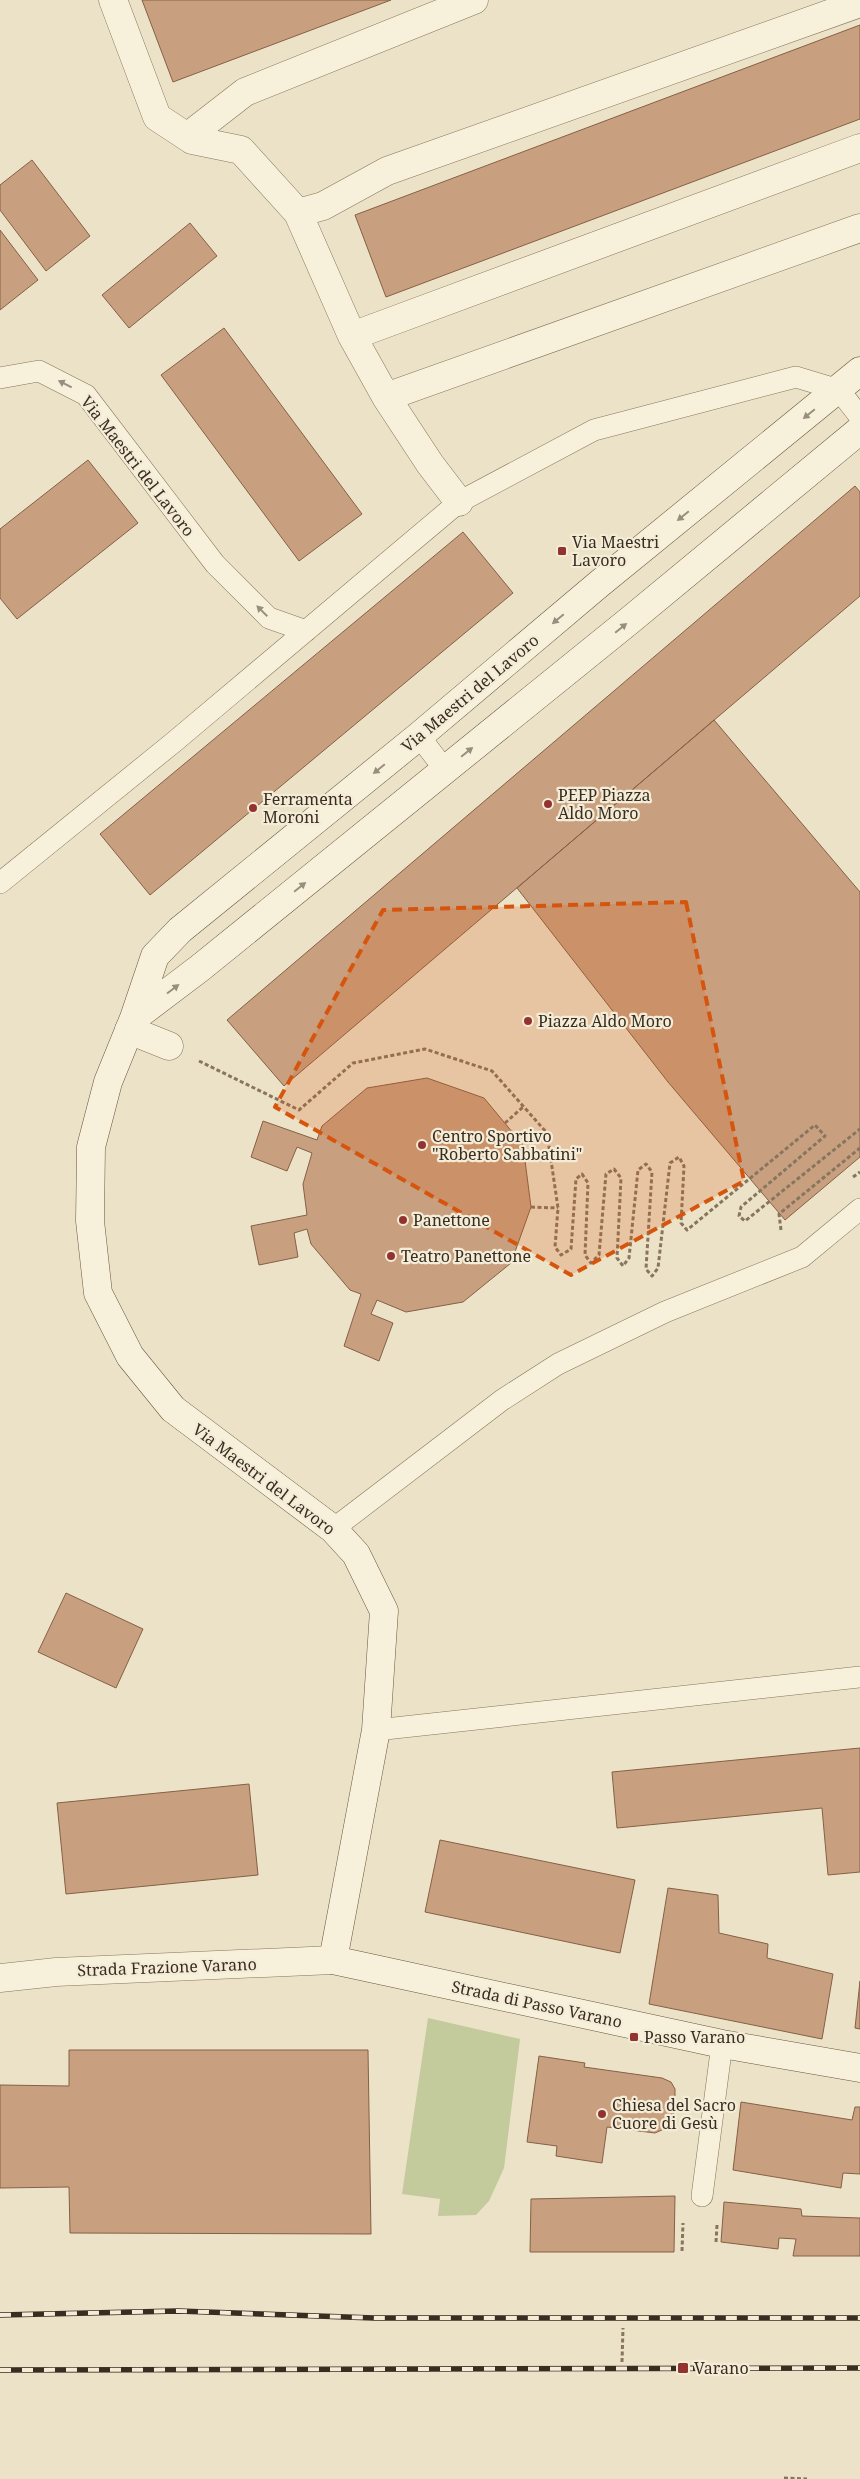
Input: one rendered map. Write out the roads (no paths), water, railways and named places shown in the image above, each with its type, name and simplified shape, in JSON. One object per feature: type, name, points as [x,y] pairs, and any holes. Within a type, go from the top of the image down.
[{"type":"street","points":[[113,0],[157,117],[192,140],[240,150],[298,213],[352,336],[386,397],[430,464],[459,502]]},
{"type":"street","points":[[192,140],[196,130],[245,92],[474,0]]},
{"type":"street","points":[[298,213],[323,206],[387,171],[860,3]]},
{"type":"street","points":[[352,336],[860,148]]},
{"type":"street","points":[[386,397],[860,228]]},
{"type":"street","name":"Via Maestri del Lavoro","points":[[333,1960],[376,1730],[384,1611],[356,1554],[333,1529],[173,1409],[130,1356],[98,1293],[90,1221],[91,1147],[108,1082],[132,1024],[154,956],[180,930],[419,736],[599,584],[860,371]]},
{"type":"street","points":[[169,1046],[132,1024],[629,622],[860,430]]},
{"type":"street","name":"Strada Frazione Varano","points":[[0,1978],[56,1972],[333,1960]]},
{"type":"street","name":"Strada di Passo Varano","points":[[333,1960],[722,2044],[860,2068]]},
{"type":"lane","name":"Via Maestri del Lavoro","points":[[0,378],[38,371],[86,394],[215,564],[269,618],[306,631]]},
{"type":"lane","points":[[0,883],[306,631],[459,502],[594,430],[796,377],[838,390],[860,417]]},
{"type":"lane","points":[[419,736],[445,770]]},
{"type":"lane","points":[[333,1529],[502,1400],[558,1364],[665,1312],[802,1257],[860,1209]]},
{"type":"lane","points":[[376,1730],[860,1677]]},
{"type":"lane","points":[[702,2196],[722,2044]]},
{"type":"railway","points":[[0,2315],[178,2311],[374,2318],[860,2318]]},
{"type":"railway","points":[[0,2370],[860,2368]]},
{"type":"place","name":"Via Maestri Lavoro","points":[[562,551]]},
{"type":"place","name":"PEEP Piazza Aldo Moro","points":[[548,804]]},
{"type":"place","name":"Ferramenta Moroni","points":[[253,808]]},
{"type":"place","name":"Piazza Aldo Moro","points":[[528,1021]]},
{"type":"place","name":"Centro Sportivo \"Roberto Sabbatini\"","points":[[422,1145]]},
{"type":"place","name":"Panettone","points":[[403,1220]]},
{"type":"place","name":"Teatro Panettone","points":[[391,1256]]},
{"type":"place","name":"Passo Varano","points":[[634,2037]]},
{"type":"place","name":"Chiesa del Sacro Cuore di Gesù","points":[[602,2114]]},
{"type":"place","name":"Varano","points":[[683,2368]]}]
